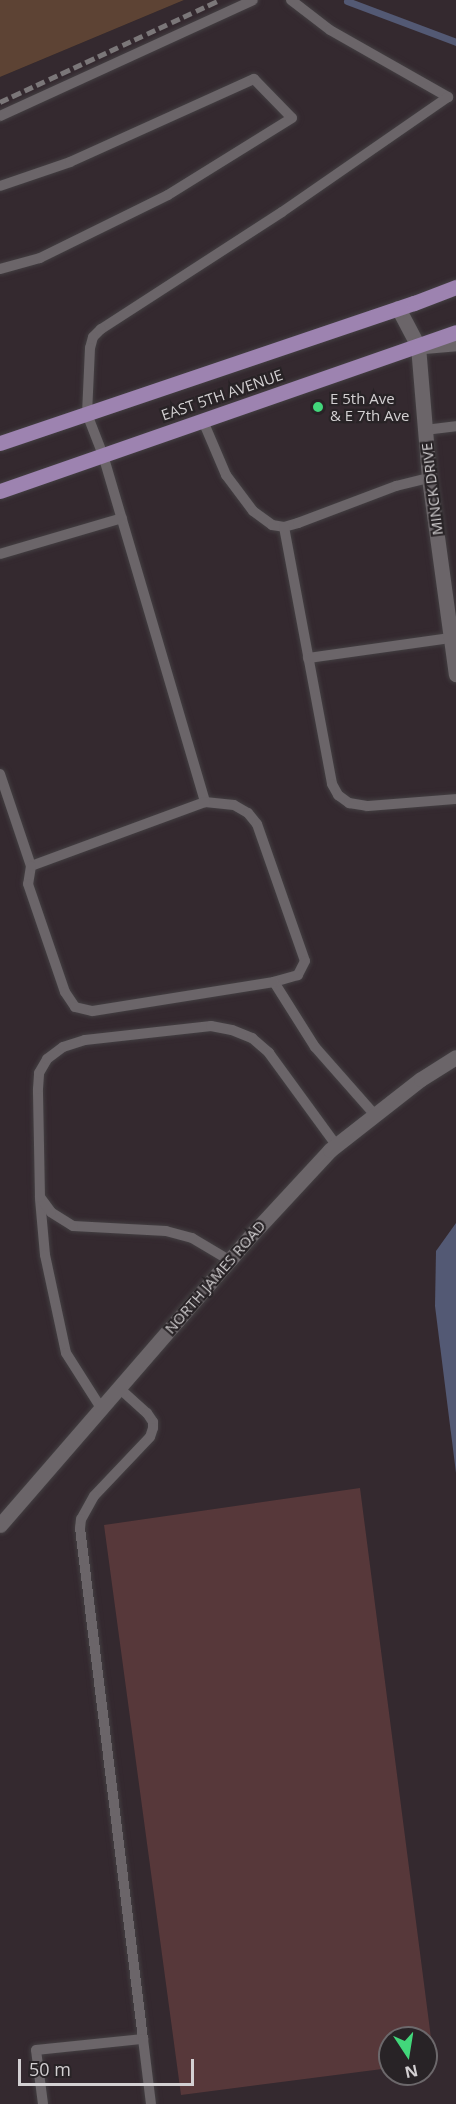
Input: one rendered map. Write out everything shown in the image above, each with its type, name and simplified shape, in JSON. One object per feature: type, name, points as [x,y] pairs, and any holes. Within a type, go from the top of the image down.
[{"type":"main road","name":"EAST 5TH AVENUE","points":[[0,443],[398,308],[456,286]]},
{"type":"main road","name":"EAST 5TH AVENUE","points":[[0,491],[456,333]]},
{"type":"street","name":"MINCK DRIVE","points":[[398,308],[418,346],[429,478],[456,674]]},
{"type":"street","points":[[418,346],[456,343]]},
{"type":"street","name":"NORTH JAMES ROAD","points":[[0,1525],[229,1260],[336,1145],[421,1079],[456,1057]]},
{"type":"lane","points":[[0,116],[253,0]]},
{"type":"lane","points":[[205,802],[103,455],[87,414],[90,348],[93,337],[101,329],[282,212],[448,98],[330,30],[291,0]]},
{"type":"lane","points":[[0,186],[70,162],[254,79],[292,118],[168,195],[40,258],[0,269]]},
{"type":"lane","points":[[203,421],[226,475],[253,511],[272,525],[284,526],[396,486],[429,478]]},
{"type":"lane","points":[[425,430],[456,426]]},
{"type":"lane","points":[[0,554],[122,518]]},
{"type":"lane","points":[[284,526],[332,784],[338,795],[349,803],[367,806],[456,799]]},
{"type":"lane","points":[[308,658],[451,638]]},
{"type":"lane","points":[[0,774],[31,866],[28,884],[32,900],[64,992],[75,1007],[93,1011],[274,982],[298,975],[305,960],[256,824],[248,813],[234,806],[205,802],[31,866]]},
{"type":"lane","points":[[274,982],[315,1047],[375,1115]]},
{"type":"lane","points":[[101,1408],[66,1353],[45,1255],[40,1197],[39,1073],[47,1059],[63,1047],[85,1040],[211,1026],[232,1030],[252,1038],[269,1053],[336,1145]]},
{"type":"lane","points":[[40,1197],[51,1212],[73,1226],[166,1231],[192,1238],[229,1260]]},
{"type":"lane","points":[[119,1388],[147,1413],[153,1422],[153,1428],[150,1437],[94,1496],[81,1519],[80,1528],[151,2104]]},
{"type":"lane","points":[[43,2104],[36,2050],[142,2039]]},
{"type":"shaded area","points":[[0,0],[184,0],[0,77]]},
{"type":"shaded area","points":[[184,0],[456,0],[456,2104],[0,2104],[0,77]]},
{"type":"water","points":[[456,1223],[456,1473],[435,1306],[436,1251]]},
{"type":"building","points":[[360,1488],[429,2026],[378,2026],[378,2070],[181,2095],[104,1525]]},
{"type":"waterway","points":[[347,1],[456,42]]},
{"type":"railway","points":[[0,102],[220,0]]},
{"type":"place","name":"E 5th Ave & E 7th Ave","points":[[318,407]]}]
